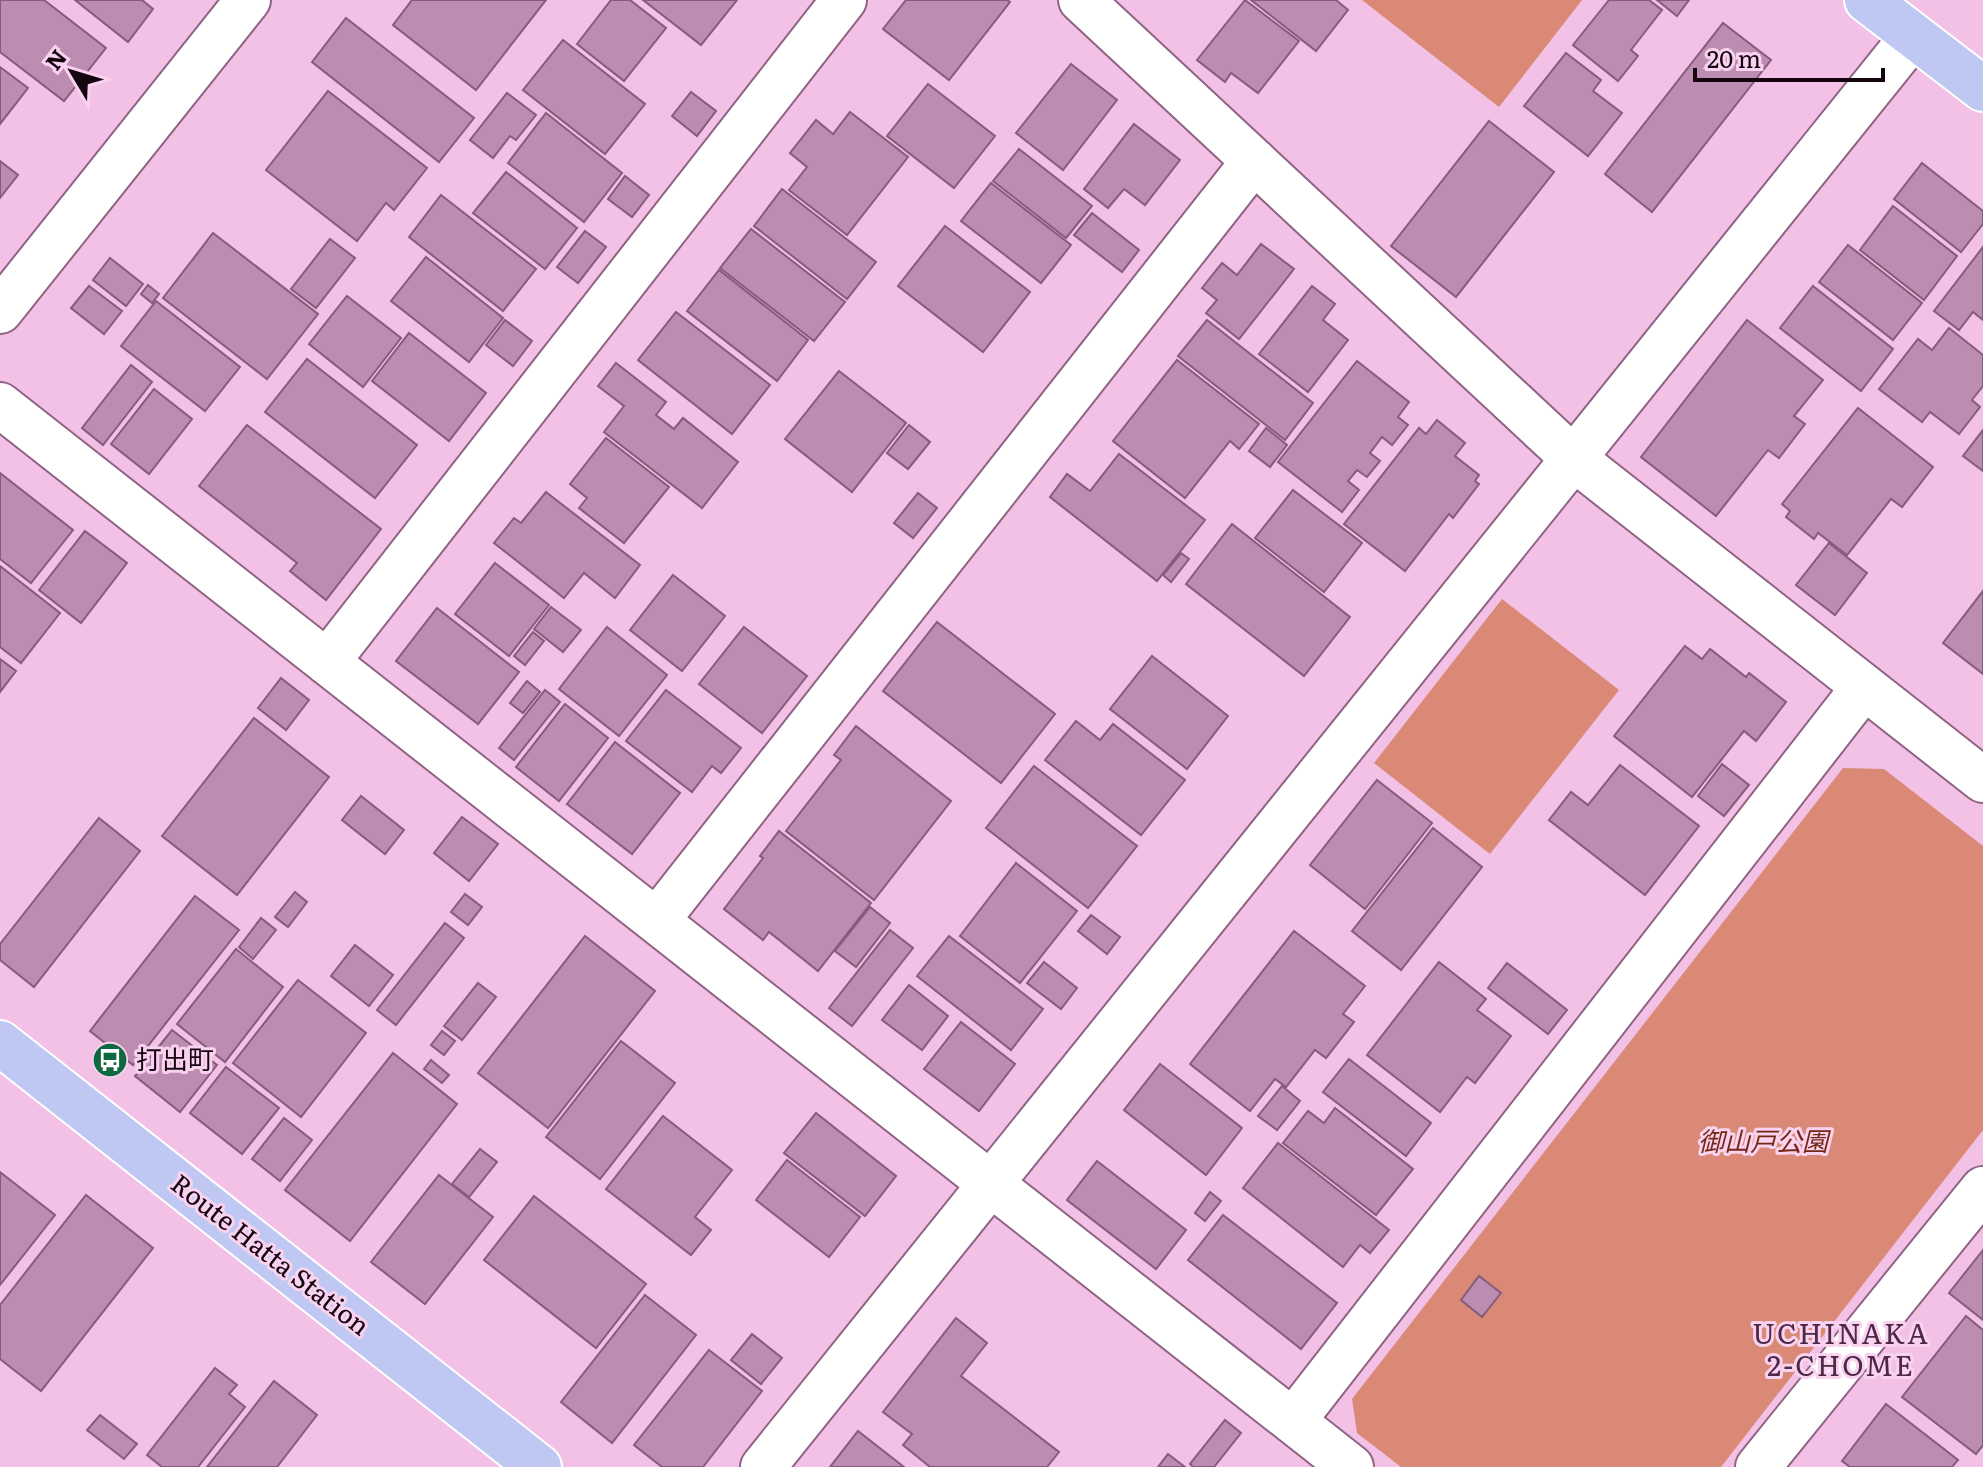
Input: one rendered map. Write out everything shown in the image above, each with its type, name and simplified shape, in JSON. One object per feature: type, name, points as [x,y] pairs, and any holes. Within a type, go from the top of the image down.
[{"type":"main road","points":[[1867,0],[1983,89]]},
{"type":"main road","name":"Route Hatta Station","points":[[0,1043],[539,1467]]},
{"type":"street","points":[[0,311],[248,0]]},
{"type":"street","points":[[327,662],[844,0]]},
{"type":"street","points":[[1081,0],[1573,458],[1983,780]]},
{"type":"street","points":[[763,1467],[1913,36]]},
{"type":"street","points":[[658,919],[1254,161]]},
{"type":"street","points":[[0,405],[658,919],[1351,1467]]},
{"type":"street","points":[[1293,1421],[1864,687]]},
{"type":"street","points":[[1758,1467],[1983,1189]]},
{"type":"green space","points":[[1362,0],[1582,0],[1499,107]]},
{"type":"green space","points":[[1502,599],[1619,690],[1490,854],[1374,763]]},
{"type":"green space","name":"御山戸公園","points":[[1843,768],[1884,769],[1983,846],[1983,1130],[1721,1467],[1401,1467],[1357,1433],[1352,1399]]},
{"type":"building","points":[[0,0],[44,0],[106,48],[64,101],[0,52]]},
{"type":"building","points":[[75,0],[142,0],[153,9],[128,42]]},
{"type":"building","points":[[412,0],[546,0],[476,90],[393,25]]},
{"type":"building","points":[[611,0],[630,0],[666,28],[624,81],[577,44]]},
{"type":"building","points":[[643,0],[737,0],[701,45]]},
{"type":"building","points":[[906,0],[1010,2],[949,80],[883,29]]},
{"type":"building","points":[[1245,0],[1299,41],[1258,93],[1231,73],[1225,82],[1197,60]]},
{"type":"building","points":[[1251,0],[1336,0],[1348,10],[1316,51]]},
{"type":"building","points":[[1609,0],[1649,0],[1662,10],[1631,50],[1638,56],[1618,81],[1573,45]]},
{"type":"building","points":[[1657,0],[1689,0],[1677,16]]},
{"type":"building","points":[[346,18],[474,118],[439,162],[312,62]]},
{"type":"building","points":[[1723,23],[1771,60],[1652,212],[1605,174]]},
{"type":"building","points":[[563,40],[645,104],[605,154],[523,90]]},
{"type":"building","points":[[1566,53],[1601,80],[1593,91],[1622,113],[1588,156],[1524,106]]},
{"type":"building","points":[[1071,64],[1117,100],[1063,170],[1016,133]]},
{"type":"building","points":[[0,67],[28,88],[0,124]]},
{"type":"building","points":[[928,84],[995,136],[954,188],[887,136]]},
{"type":"building","points":[[328,91],[427,168],[394,210],[386,203],[357,241],[266,170]]},
{"type":"building","points":[[691,92],[716,111],[697,136],[672,116]]},
{"type":"building","points":[[507,93],[536,115],[516,140],[510,136],[493,158],[470,140]]},
{"type":"building","points":[[850,112],[908,157],[847,235],[789,190],[807,167],[790,153],[816,120],[833,134]]},
{"type":"building","points":[[546,113],[622,173],[584,222],[508,163]]},
{"type":"building","points":[[1489,121],[1554,172],[1456,297],[1391,246]]},
{"type":"building","points":[[1134,124],[1180,160],[1145,205],[1124,189],[1108,208],[1084,189]]},
{"type":"building","points":[[1019,149],[1092,206],[1066,238],[993,181]]},
{"type":"building","points":[[0,161],[18,175],[0,198]]},
{"type":"building","points":[[1922,163],[1983,211],[1983,224],[1961,252],[1894,199]]},
{"type":"building","points":[[506,172],[577,228],[545,269],[473,213]]},
{"type":"building","points":[[625,176],[649,195],[632,217],[608,199]]},
{"type":"building","points":[[991,183],[1071,245],[1041,283],[961,221]]},
{"type":"building","points":[[782,189],[876,262],[847,299],[754,226]]},
{"type":"building","points":[[441,195],[536,269],[503,311],[409,237]]},
{"type":"building","points":[[1893,206],[1957,256],[1924,300],[1860,250]]},
{"type":"building","points":[[1092,213],[1139,250],[1122,272],[1074,235]]},
{"type":"building","points":[[945,226],[1030,292],[983,352],[898,286]]},
{"type":"building","points":[[751,229],[845,302],[814,341],[720,268]]},
{"type":"building","points":[[585,231],[606,247],[578,283],[557,267]]},
{"type":"building","points":[[213,233],[318,314],[267,379],[163,298]]},
{"type":"building","points":[[330,239],[355,258],[316,308],[291,289]]},
{"type":"building","points":[[1261,244],[1294,269],[1239,339],[1206,313],[1217,300],[1202,288],[1222,263],[1237,275]]},
{"type":"building","points":[[1848,245],[1922,303],[1893,340],[1819,282]]},
{"type":"building","points":[[1983,247],[1983,320],[1973,312],[1959,330],[1934,311]]},
{"type":"building","points":[[426,257],[503,318],[469,362],[391,301]]},
{"type":"building","points":[[110,258],[143,284],[126,306],[93,280]]},
{"type":"building","points":[[719,270],[808,340],[777,381],[687,311]]},
{"type":"building","points":[[148,285],[159,294],[152,303],[141,294]]},
{"type":"building","points":[[89,286],[122,311],[104,334],[71,308]]},
{"type":"building","points":[[1312,286],[1335,304],[1323,320],[1348,340],[1308,392],[1259,354]]},
{"type":"building","points":[[1813,286],[1893,349],[1861,391],[1780,328]]},
{"type":"building","points":[[347,296],[401,338],[363,387],[309,344]]},
{"type":"building","points":[[156,301],[240,367],[205,411],[121,346]]},
{"type":"building","points":[[676,312],[770,385],[732,434],[638,360]]},
{"type":"building","points":[[505,320],[532,341],[513,366],[486,345]]},
{"type":"building","points":[[1207,320],[1313,403],[1285,440],[1178,356]]},
{"type":"building","points":[[1747,320],[1823,380],[1794,416],[1805,424],[1779,458],[1768,450],[1716,516],[1641,457]]},
{"type":"building","points":[[1949,328],[1983,355],[1983,386],[1972,400],[1980,407],[1959,434],[1930,412],[1922,422],[1879,389],[1918,339],[1932,350]]},
{"type":"building","points":[[409,333],[486,393],[449,441],[372,381]]},
{"type":"building","points":[[307,359],[417,445],[375,498],[265,412]]},
{"type":"building","points":[[1177,360],[1259,424],[1239,449],[1230,441],[1185,498],[1113,441]]},
{"type":"building","points":[[1357,361],[1409,402],[1398,417],[1408,425],[1392,445],[1382,437],[1370,453],[1380,461],[1367,477],[1357,470],[1348,481],[1359,490],[1342,512],[1278,462]]},
{"type":"building","points":[[616,363],[666,402],[656,415],[674,429],[683,418],[738,462],[702,508],[604,432],[624,406],[598,386]]},
{"type":"building","points":[[131,365],[152,382],[103,445],[82,428]]},
{"type":"building","points":[[839,371],[906,423],[852,492],[785,439]]},
{"type":"building","points":[[154,389],[192,419],[149,474],[111,444]]},
{"type":"building","points":[[1858,408],[1933,467],[1902,507],[1891,499],[1847,555],[1818,533],[1814,539],[1786,517],[1790,511],[1782,504]]},
{"type":"building","points":[[1437,420],[1465,443],[1455,456],[1479,475],[1475,481],[1479,484],[1453,518],[1449,514],[1405,571],[1344,524],[1419,428],[1426,434]]},
{"type":"building","points":[[247,425],[381,529],[326,600],[290,571],[297,563],[199,486]]},
{"type":"building","points":[[909,425],[930,442],[908,469],[887,453]]},
{"type":"building","points":[[1266,428],[1287,445],[1270,467],[1249,451]]},
{"type":"building","points":[[1983,430],[1983,471],[1963,456]]},
{"type":"building","points":[[606,438],[669,487],[624,543],[579,508],[587,498],[570,484]]},
{"type":"building","points":[[1119,454],[1205,520],[1157,581],[1050,497],[1067,474],[1090,491]]},
{"type":"building","points":[[0,473],[73,530],[31,583],[0,559]]},
{"type":"building","points":[[1293,490],[1362,543],[1324,592],[1255,538]]},
{"type":"building","points":[[546,492],[640,565],[615,598],[584,573],[564,598],[494,543],[514,518],[521,523]]},
{"type":"building","points":[[918,493],[937,508],[913,538],[894,523]]},
{"type":"building","points":[[1232,524],[1350,617],[1304,676],[1186,584]]},
{"type":"building","points":[[85,531],[127,563],[81,623],[39,590]]},
{"type":"building","points":[[1829,543],[1867,573],[1835,615],[1796,585]]},
{"type":"building","points":[[1181,553],[1189,559],[1171,582],[1163,575]]},
{"type":"building","points":[[495,563],[549,605],[509,656],[455,614]]},
{"type":"building","points":[[0,566],[60,613],[21,663],[0,647]]},
{"type":"building","points":[[673,575],[725,616],[682,671],[630,630]]},
{"type":"building","points":[[1983,591],[1983,674],[1943,643]]},
{"type":"building","points":[[551,607],[581,630],[563,652],[534,629]]},
{"type":"building","points":[[437,608],[519,672],[478,724],[396,661]]},
{"type":"building","points":[[937,622],[1055,714],[1001,783],[883,691]]},
{"type":"building","points":[[607,627],[667,675],[619,736],[559,689]]},
{"type":"building","points":[[744,627],[807,676],[762,733],[699,684]]},
{"type":"building","points":[[533,632],[544,641],[525,665],[514,656]]},
{"type":"building","points":[[1685,646],[1702,659],[1710,649],[1746,677],[1749,673],[1786,702],[1756,741],[1744,731],[1692,797],[1614,736]]},
{"type":"building","points":[[1152,656],[1228,716],[1187,769],[1110,709]]},
{"type":"building","points":[[0,659],[16,671],[0,692]]},
{"type":"building","points":[[281,678],[309,700],[286,730],[258,708]]},
{"type":"building","points":[[527,681],[540,692],[523,713],[510,703]]},
{"type":"building","points":[[545,690],[560,702],[514,760],[499,748]]},
{"type":"building","points":[[666,690],[741,748],[721,773],[712,766],[692,792],[626,741]]},
{"type":"building","points":[[565,704],[608,738],[559,801],[516,767]]},
{"type":"building","points":[[254,718],[329,777],[237,895],[162,836]]},
{"type":"building","points":[[1076,721],[1100,740],[1113,724],[1185,780],[1141,835],[1045,760]]},
{"type":"building","points":[[856,726],[951,801],[874,900],[786,831],[841,760],[834,755]]},
{"type":"building","points":[[615,742],[680,793],[632,854],[567,804]]},
{"type":"building","points":[[1722,764],[1749,785],[1724,816],[1698,796]]},
{"type":"building","points":[[1620,765],[1699,826],[1645,895],[1549,820],[1571,792],[1588,805]]},
{"type":"building","points":[[1034,766],[1137,846],[1088,908],[986,828]]},
{"type":"building","points":[[1377,780],[1432,823],[1365,909],[1310,865]]},
{"type":"building","points":[[361,796],[404,830],[385,854],[342,820]]},
{"type":"building","points":[[462,817],[498,844],[469,881],[434,853]]},
{"type":"building","points":[[99,818],[140,851],[34,987],[0,960],[0,944]]},
{"type":"building","points":[[1433,828],[1482,867],[1401,970],[1352,931]]},
{"type":"building","points":[[779,831],[871,903],[818,971],[769,932],[763,940],[724,909],[763,858],[760,856]]},
{"type":"building","points":[[1016,863],[1077,911],[1020,983],[960,936]]},
{"type":"building","points":[[295,892],[307,902],[288,927],[275,917]]},
{"type":"building","points":[[465,894],[482,907],[468,925],[451,912]]},
{"type":"building","points":[[195,896],[239,930],[133,1065],[90,1031]]},
{"type":"building","points":[[870,907],[890,923],[856,967],[835,951]]},
{"type":"building","points":[[1091,915],[1120,937],[1107,954],[1078,931]]},
{"type":"building","points":[[261,918],[276,930],[253,959],[239,947]]},
{"type":"building","points":[[445,923],[464,938],[396,1025],[377,1010]]},
{"type":"building","points":[[890,930],[913,948],[852,1026],[829,1008]]},
{"type":"building","points":[[1294,931],[1365,986],[1343,1014],[1354,1022],[1326,1058],[1315,1050],[1286,1087],[1275,1079],[1250,1111],[1190,1064]]},
{"type":"building","points":[[585,936],[655,991],[548,1128],[478,1073]]},
{"type":"building","points":[[949,936],[1043,1009],[1011,1050],[917,976]]},
{"type":"building","points":[[355,945],[393,975],[369,1006],[331,976]]},
{"type":"building","points":[[236,949],[283,987],[225,1062],[177,1024]]},
{"type":"building","points":[[1044,962],[1077,988],[1061,1009],[1027,983]]},
{"type":"building","points":[[1439,962],[1486,999],[1477,1010],[1511,1036],[1475,1083],[1467,1077],[1440,1112],[1367,1055]]},
{"type":"building","points":[[1507,963],[1567,1010],[1548,1034],[1488,988]]},
{"type":"building","points":[[298,980],[366,1033],[301,1117],[233,1063]]},
{"type":"building","points":[[478,983],[496,997],[462,1040],[444,1026]]},
{"type":"building","points":[[909,985],[948,1016],[922,1050],[882,1020]]},
{"type":"building","points":[[961,1022],[1015,1064],[979,1111],[924,1069]]},
{"type":"building","points":[[172,1030],[217,1065],[180,1112],[135,1076]]},
{"type":"building","points":[[442,1031],[455,1041],[444,1055],[431,1045]]},
{"type":"building","points":[[621,1041],[675,1083],[600,1179],[546,1137]]},
{"type":"building","points":[[393,1053],[457,1104],[350,1241],[285,1190]]},
{"type":"building","points":[[1349,1059],[1431,1123],[1406,1156],[1323,1092]]},
{"type":"building","points":[[431,1060],[449,1075],[442,1083],[424,1069]]},
{"type":"building","points":[[1160,1064],[1242,1128],[1206,1175],[1124,1110]]},
{"type":"building","points":[[226,1067],[279,1108],[242,1154],[190,1113]]},
{"type":"building","points":[[1282,1086],[1300,1101],[1277,1130],[1258,1116]]},
{"type":"building","points":[[1335,1108],[1413,1169],[1376,1215],[1283,1143],[1308,1111],[1324,1123]]},
{"type":"building","points":[[816,1113],[896,1176],[865,1216],[784,1153]]},
{"type":"building","points":[[663,1116],[732,1170],[695,1217],[711,1230],[691,1255],[606,1189]]},
{"type":"building","points":[[284,1118],[312,1140],[280,1181],[252,1159]]},
{"type":"building","points":[[1278,1143],[1389,1230],[1370,1253],[1360,1245],[1343,1267],[1243,1188]]},
{"type":"building","points":[[480,1149],[497,1162],[469,1197],[452,1184]]},
{"type":"building","points":[[787,1160],[860,1217],[829,1257],[756,1200]]},
{"type":"building","points":[[1097,1161],[1186,1230],[1156,1269],[1067,1200]]},
{"type":"building","points":[[0,1172],[55,1215],[0,1285]]},
{"type":"building","points":[[439,1175],[493,1217],[425,1304],[371,1262]]},
{"type":"building","points":[[1210,1192],[1221,1201],[1205,1221],[1195,1213]]},
{"type":"building","points":[[86,1195],[153,1248],[41,1391],[0,1359],[0,1305]]},
{"type":"building","points":[[534,1196],[646,1284],[596,1348],[484,1260]]},
{"type":"building","points":[[1223,1215],[1337,1303],[1301,1349],[1188,1260]]},
{"type":"building","points":[[1983,1250],[1983,1320],[1949,1293]]},
{"type":"building","points":[[1479,1276],[1501,1293],[1482,1317],[1461,1300]]},
{"type":"building","points":[[645,1295],[696,1335],[612,1443],[561,1402]]},
{"type":"building","points":[[1966,1316],[1983,1330],[1983,1445],[1976,1454],[1902,1397]]},
{"type":"building","points":[[956,1318],[987,1343],[961,1376],[1059,1452],[1047,1467],[930,1467],[903,1445],[912,1434],[883,1412]]},
{"type":"building","points":[[752,1334],[782,1358],[761,1384],[731,1360]]},
{"type":"building","points":[[709,1350],[762,1391],[703,1467],[662,1467],[634,1445]]},
{"type":"building","points":[[215,1368],[237,1385],[229,1394],[245,1407],[198,1467],[162,1467],[147,1455]]},
{"type":"building","points":[[274,1381],[317,1415],[277,1467],[207,1467]]},
{"type":"building","points":[[1886,1404],[1958,1460],[1952,1467],[1850,1467],[1842,1461]]},
{"type":"building","points":[[100,1415],[137,1444],[124,1459],[87,1430]]},
{"type":"building","points":[[1225,1420],[1241,1433],[1214,1467],[1193,1467],[1190,1464]]},
{"type":"building","points":[[858,1431],[904,1467],[830,1467]]},
{"type":"building","points":[[1168,1454],[1185,1467],[1158,1467]]},
{"type":"place","name":"打出町","points":[[110,1060]]},
{"type":"district","name":"UCHINAKA 2-CHOME","points":[[1841,1350]]}]
